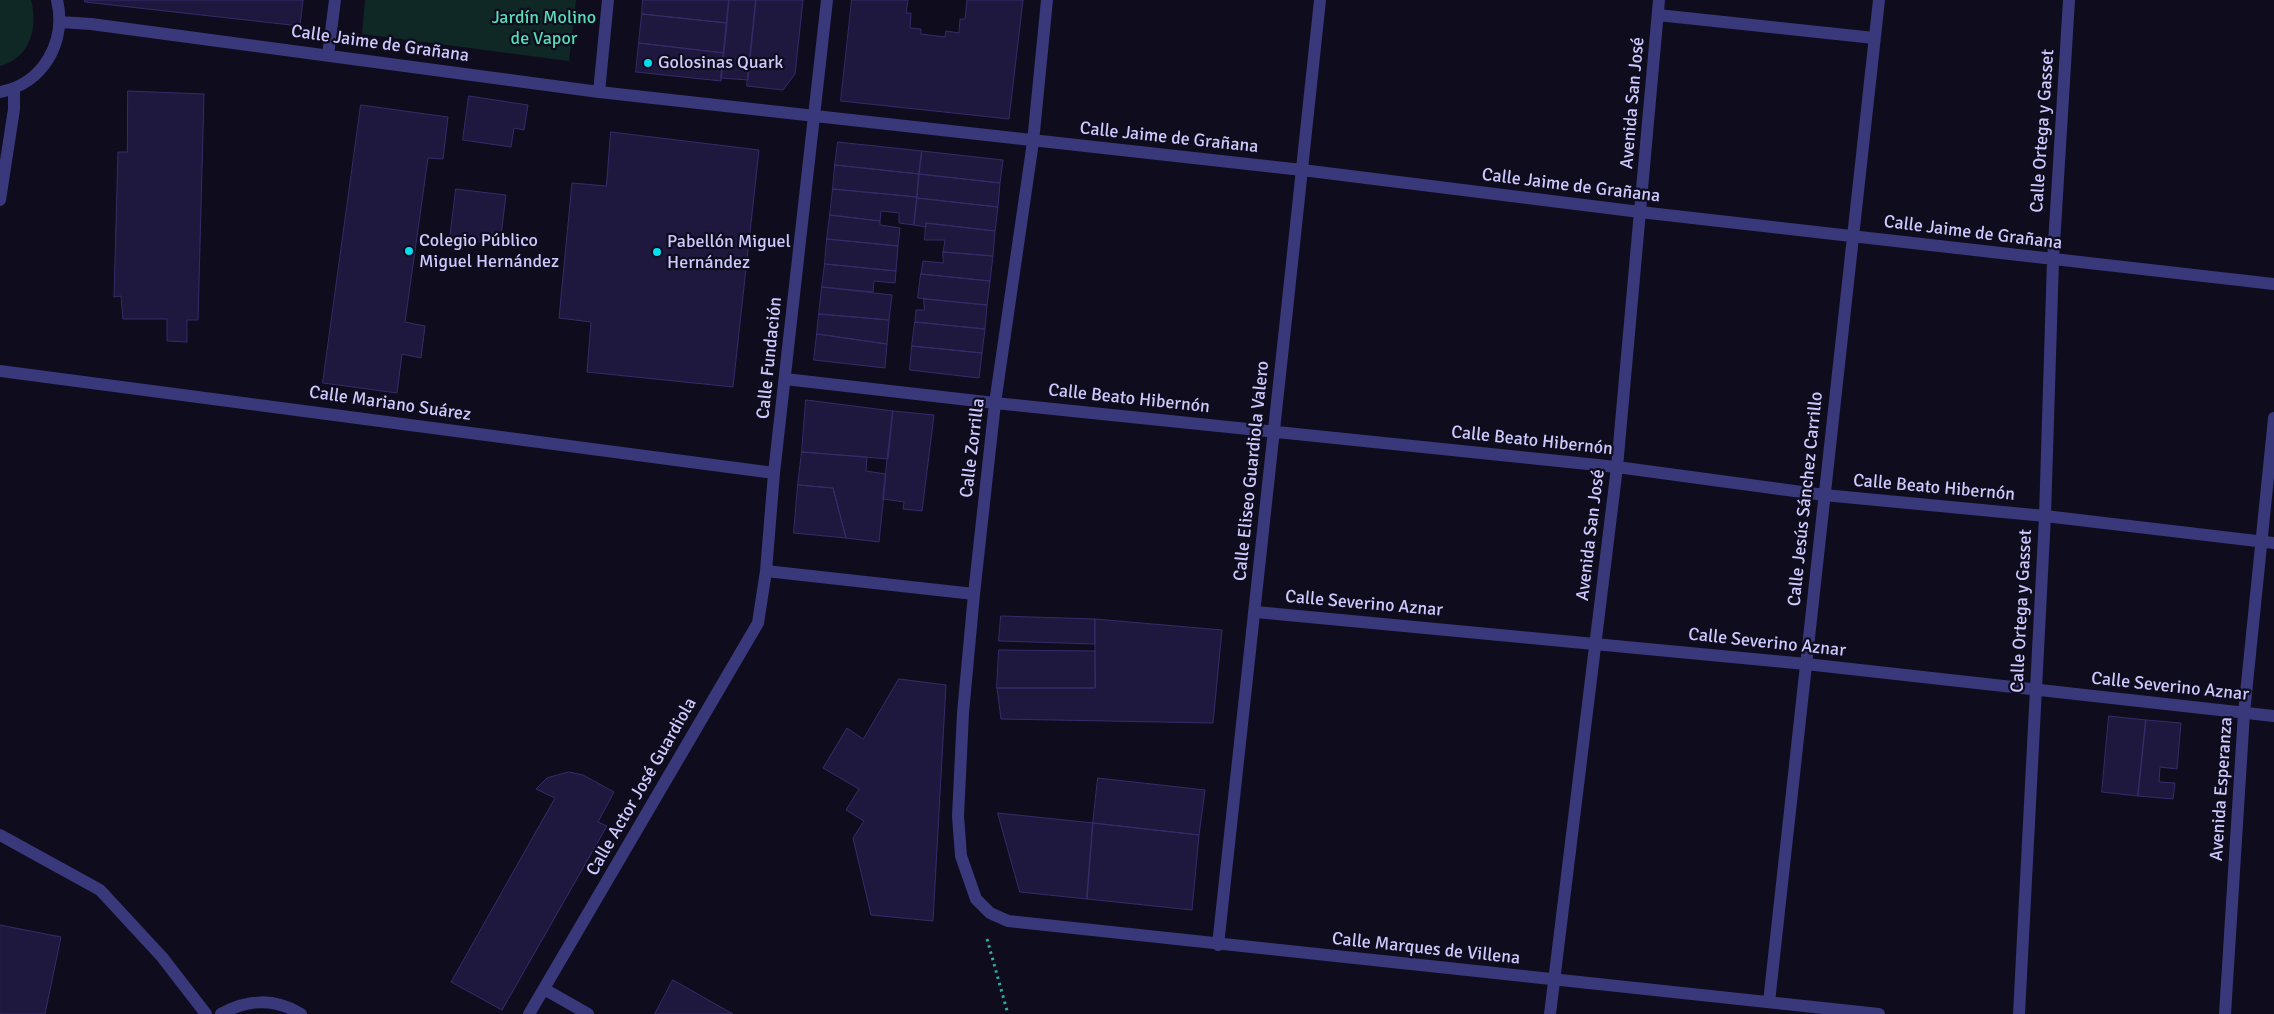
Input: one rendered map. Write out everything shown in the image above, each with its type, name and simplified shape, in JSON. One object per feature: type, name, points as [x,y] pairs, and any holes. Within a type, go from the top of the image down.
[{"type":"street","points":[[0,92],[14,89],[28,82],[45,65],[56,45],[60,22],[57,0]]},
{"type":"street","points":[[328,55],[335,0]]},
{"type":"street","points":[[599,92],[608,0]]},
{"type":"street","name":"Calle Fundación","points":[[766,571],[774,473],[827,0]]},
{"type":"street","name":"Calle Zorrilla","points":[[976,899],[961,856],[958,816],[963,713],[995,403],[1033,142],[1047,0]]},
{"type":"street","name":"Calle Eliseo Guardiola Valero","points":[[1218,945],[1256,612],[1273,432],[1320,0]]},
{"type":"street","name":"Avenida San José","points":[[1550,1014],[1617,467],[1660,0]]},
{"type":"street","name":"Calle Jesús Sánchez Carrillo","points":[[1768,1002],[1879,0]]},
{"type":"street","name":"Calle Ortega y Gasset","points":[[2019,1014],[2045,516],[2053,260],[2069,0]]},
{"type":"street","points":[[1658,16],[1874,38]]},
{"type":"street","name":"Calle Jaime de Grañana","points":[[60,22],[91,24],[599,92],[1033,142],[1302,170],[1853,237],[2274,284]]},
{"type":"street","points":[[0,200],[14,110],[14,89]]},
{"type":"street","name":"Calle Mariano Suárez","points":[[0,370],[774,473]]},
{"type":"street","name":"Calle Beato Hibernón","points":[[785,378],[995,403],[1617,467],[1824,495],[2045,516],[2268,542]]},
{"type":"street","name":"Avenida Esperanza","points":[[2225,1014],[2244,713],[2268,542],[2274,418]]},
{"type":"street","points":[[766,571],[974,594]]},
{"type":"street","name":"Calle Actor José Guardiola","points":[[529,1014],[758,624],[766,571]]},
{"type":"street","name":"Calle Severino Aznar","points":[[1256,612],[1595,642],[2274,716]]},
{"type":"street","points":[[0,835],[100,890],[162,957],[206,1014]]},
{"type":"street","name":"Calle Marques de Villena","points":[[976,899],[990,912],[1008,921],[1218,945],[1879,1014]]},
{"type":"street","points":[[544,989],[588,1014]]},
{"type":"street","points":[[221,1014],[234,1006],[261,1001],[288,1006],[301,1014]]},
{"type":"path","points":[[987,938],[1008,1014]]},
{"type":"green space","points":[[0,0],[31,0],[33,21],[30,40],[25,49],[11,62],[0,66]]},
{"type":"green space","name":"Jardín Molino de Vapor","points":[[365,0],[576,0],[569,61],[362,34]]},
{"type":"building","points":[[85,0],[303,0],[300,26],[85,2]]},
{"type":"building","points":[[643,0],[729,0],[727,23],[642,14]]},
{"type":"building","points":[[729,0],[756,0],[748,80],[721,78]]},
{"type":"building","points":[[756,0],[803,0],[795,74],[783,90],[747,86]]},
{"type":"building","points":[[852,0],[908,0],[906,13],[911,13],[910,28],[921,29],[921,34],[945,37],[946,31],[959,33],[960,19],[965,19],[967,0],[1023,0],[1009,119],[841,101]]},
{"type":"building","points":[[642,14],[727,23],[724,53],[639,43]]},
{"type":"building","points":[[639,43],[724,53],[721,81],[636,72]]},
{"type":"building","points":[[128,91],[204,94],[198,320],[187,320],[187,342],[167,341],[167,319],[123,319],[121,296],[114,297],[118,152],[127,152]]},
{"type":"building","points":[[469,96],[528,105],[524,130],[514,128],[511,147],[463,140]]},
{"type":"building","points":[[361,105],[448,117],[443,159],[428,158],[405,322],[425,326],[421,358],[402,354],[397,393],[323,383]]},
{"type":"building","name":"Pabellón Miguel Hernández","points":[[611,132],[759,150],[733,387],[587,372],[591,322],[559,318],[572,183],[606,186]]},
{"type":"building","points":[[838,142],[922,151],[919,174],[835,165]]},
{"type":"building","points":[[922,151],[1003,160],[1000,183],[919,174]]},
{"type":"building","points":[[835,165],[919,174],[917,197],[833,189]]},
{"type":"building","points":[[919,174],[1000,183],[998,207],[917,198]]},
{"type":"building","points":[[456,189],[506,195],[500,244],[450,239]]},
{"type":"building","points":[[833,189],[917,197],[914,225],[899,223],[899,213],[881,211],[880,221],[830,215]]},
{"type":"building","points":[[917,198],[998,207],[995,231],[926,223],[926,227],[914,225]]},
{"type":"building","points":[[830,215],[880,221],[880,225],[900,228],[898,246],[827,239]]},
{"type":"building","points":[[926,223],[995,231],[993,256],[943,252],[945,240],[925,240]]},
{"type":"building","points":[[827,239],[898,246],[896,271],[825,264]]},
{"type":"building","points":[[943,252],[993,256],[990,281],[921,274],[923,261],[943,263]]},
{"type":"building","points":[[825,264],[896,271],[895,283],[874,281],[873,292],[822,287]]},
{"type":"building","points":[[921,274],[990,281],[987,305],[918,298]]},
{"type":"building","points":[[822,287],[892,295],[889,320],[819,314]]},
{"type":"building","points":[[924,299],[987,305],[985,329],[915,322],[916,310],[924,310]]},
{"type":"building","points":[[819,314],[889,320],[887,344],[817,334]]},
{"type":"building","points":[[915,322],[985,329],[982,353],[912,346]]},
{"type":"building","points":[[817,334],[887,344],[885,368],[814,360]]},
{"type":"building","points":[[912,346],[982,353],[979,378],[910,370]]},
{"type":"building","points":[[806,400],[893,411],[888,459],[802,452]]},
{"type":"building","points":[[893,411],[934,415],[922,511],[903,509],[904,502],[883,499]]},
{"type":"building","points":[[802,452],[867,457],[866,471],[886,474],[879,542],[846,538],[833,488],[798,485]]},
{"type":"building","points":[[798,485],[833,488],[846,538],[794,533]]},
{"type":"building","points":[[1001,616],[1095,619],[1095,644],[999,641]]},
{"type":"building","points":[[1095,619],[1222,630],[1213,723],[1001,719],[997,688],[1095,688]]},
{"type":"building","points":[[999,650],[1095,651],[1095,688],[997,688]]},
{"type":"building","points":[[899,679],[946,685],[933,921],[871,915],[853,838],[864,821],[846,810],[859,789],[823,768],[847,728],[863,739]]},
{"type":"building","points":[[2109,716],[2146,720],[2138,796],[2102,792]]},
{"type":"building","points":[[2146,720],[2181,723],[2177,769],[2160,767],[2159,782],[2175,783],[2173,799],[2138,796]]},
{"type":"building","points":[[569,772],[583,775],[614,792],[598,822],[607,826],[502,1010],[451,982],[555,798],[536,789],[547,778]]},
{"type":"building","points":[[1098,778],[1205,790],[1199,835],[1093,823]]},
{"type":"building","points":[[998,813],[1093,823],[1087,899],[1020,892]]},
{"type":"building","points":[[1093,823],[1199,835],[1192,910],[1087,899]]},
{"type":"building","points":[[0,925],[61,937],[45,1014],[0,1014]]},
{"type":"building","points":[[673,980],[733,1014],[655,1014]]},
{"type":"place","name":"Golosinas Quark","points":[[648,63]]},
{"type":"place","name":"Colegio Público Miguel Hernández","points":[[409,251]]},
{"type":"place","name":"Pabellón Miguel Hernández","points":[[657,252]]}]
